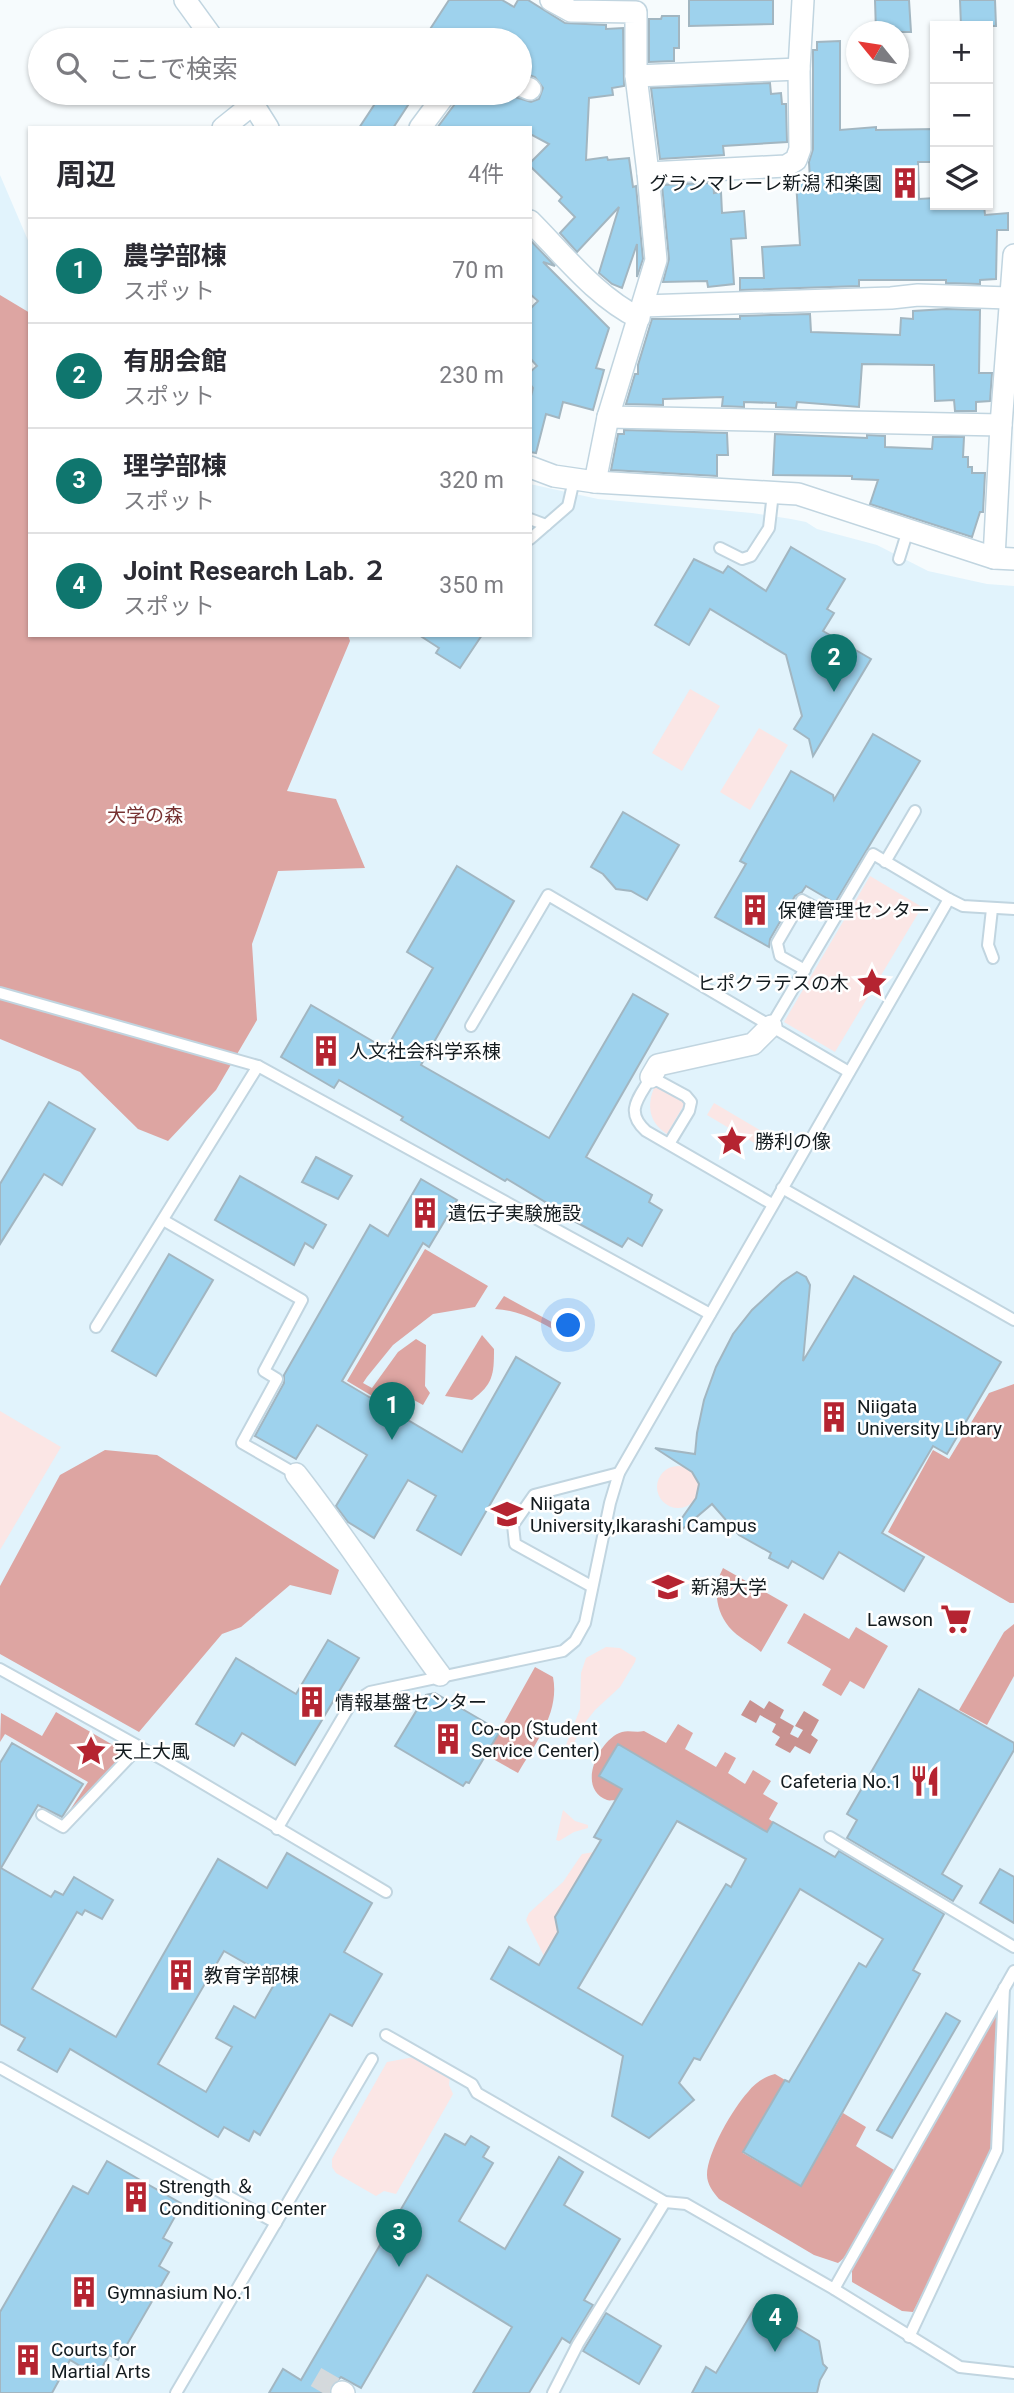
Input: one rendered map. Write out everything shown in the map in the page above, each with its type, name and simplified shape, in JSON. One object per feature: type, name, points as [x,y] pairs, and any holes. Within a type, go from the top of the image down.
[{"type":"street","points":[[185,0],[205,28]]},
{"type":"street","points":[[551,0],[571,11],[636,6],[636,76],[656,260],[608,417],[584,481]]},
{"type":"street","points":[[648,173],[773,171],[796,160],[800,149],[799,69],[806,8]]},
{"type":"street","points":[[636,76],[705,69],[799,69]]},
{"type":"street","points":[[225,126],[244,105]]},
{"type":"street","points":[[254,105],[267,126]]},
{"type":"street","points":[[421,126],[437,105]]},
{"type":"street","points":[[532,223],[626,312],[1011,292]]},
{"type":"street","points":[[532,468],[554,476],[584,481],[798,494],[1004,559],[1001,425],[1010,351],[1014,255]]},
{"type":"street","points":[[608,417],[755,424],[916,419],[1001,425]]},
{"type":"street","points":[[651,1077],[658,1065],[753,1044],[771,1026]]},
{"type":"street","points":[[296,1474],[329,1516],[440,1675]]},
{"type":"lane","points":[[532,537],[568,506],[584,481]]},
{"type":"lane","points":[[720,548],[742,559],[751,556],[769,527],[772,493]]},
{"type":"lane","points":[[532,520],[546,525]]},
{"type":"lane","points":[[899,559],[908,530]]},
{"type":"lane","points":[[886,862],[915,811]]},
{"type":"lane","points":[[771,1026],[873,854],[963,906],[1014,909]]},
{"type":"lane","points":[[471,1026],[548,895],[849,1072]]},
{"type":"lane","points":[[277,1829],[349,1705],[370,1692],[563,1651],[575,1641],[585,1623],[591,1587],[619,1473],[949,899]]},
{"type":"lane","points":[[804,970],[780,956],[777,943],[802,900],[834,918]]},
{"type":"lane","points":[[992,909],[988,945],[993,958]]},
{"type":"lane","points":[[0,993],[258,1066],[710,1314]]},
{"type":"lane","points":[[96,1327],[258,1066]]},
{"type":"lane","points":[[669,1144],[689,1111],[691,1102],[686,1096],[651,1077],[634,1107],[636,1122],[646,1131],[772,1204]]},
{"type":"lane","points":[[782,1188],[1014,1320]]},
{"type":"lane","points":[[163,1220],[302,1300],[264,1371],[277,1380],[242,1443],[296,1474]]},
{"type":"lane","points":[[591,1587],[516,1544],[513,1525],[534,1495],[619,1473]]},
{"type":"lane","points":[[0,1669],[139,1746],[386,1892]]},
{"type":"lane","points":[[42,1815],[63,1827],[139,1746]]},
{"type":"lane","points":[[830,1837],[1014,1947]]},
{"type":"lane","points":[[834,2289],[1014,1971]]},
{"type":"lane","points":[[909,2337],[997,2150],[1004,1988]]},
{"type":"lane","points":[[387,2035],[472,2084],[477,2093],[664,2202],[686,2204],[834,2289],[960,2367],[1014,2373]]},
{"type":"lane","points":[[176,2393],[372,2059]]},
{"type":"lane","points":[[0,2068],[276,2223]]},
{"type":"lane","points":[[553,2393],[578,2344],[664,2202]]},
{"type":"shaded area","name":"Niigata University,Ikarashi Campus","points":[[0,175],[28,240],[28,637],[532,637],[532,484],[598,499],[752,513],[806,522],[817,529],[877,545],[928,571],[987,584],[1014,586],[1014,2393],[0,2393]]},
{"type":"shaded area","points":[[690,689],[720,706],[682,771],[652,753]]},
{"type":"shaded area","points":[[759,728],[788,745],[750,810],[720,792]]},
{"type":"shaded area","points":[[870,876],[922,907],[835,1052],[784,1022]]},
{"type":"shaded area","points":[[655,1086],[685,1103],[667,1134],[656,1125],[651,1113]]},
{"type":"shaded area","points":[[714,1103],[775,1139],[768,1151],[707,1115]]},
{"type":"shaded area","points":[[0,1411],[61,1447],[0,1550]]},
{"type":"shaded area","points":[[678,1466],[693,1472],[699,1487],[693,1502],[678,1508],[663,1502],[657,1487],[663,1472]]},
{"type":"shaded area","points":[[606,1647],[620,1648],[636,1658],[635,1662],[620,1687],[595,1710],[580,1729],[568,1759],[562,1755],[580,1709],[581,1673],[586,1658]]},
{"type":"shaded area","points":[[750,1700],[764,1709],[769,1701],[784,1710],[780,1718],[794,1726],[790,1734],[798,1738],[803,1730],[795,1726],[804,1711],[819,1720],[811,1735],[818,1740],[810,1754],[795,1746],[790,1753],[775,1745],[780,1737],[772,1732],[776,1724],[760,1715],[756,1723],[741,1715]]},
{"type":"shaded area","points":[[563,1810],[575,1821],[588,1825],[588,1828],[559,1841],[556,1840]]},
{"type":"shaded area","points":[[594,1852],[555,1917],[558,1932],[544,1956],[526,1920],[529,1913],[563,1882],[582,1854]]},
{"type":"shaded area","points":[[414,2057],[450,2075],[449,2085],[453,2094],[396,2194],[384,2191],[376,2196],[336,2173],[332,2167],[332,2159],[387,2062]]},
{"type":"green space","name":"大学の森","points":[[0,295],[28,312],[28,637],[349,637],[350,641],[287,791],[336,799],[365,868],[278,871],[252,944],[257,1020],[216,1090],[168,1141],[138,1129],[80,1072],[0,1039]]},
{"type":"green space","points":[[425,1249],[488,1286],[475,1307],[433,1314],[393,1345],[367,1377],[363,1383],[372,1388],[398,1352],[416,1339],[426,1345],[425,1386],[430,1393],[423,1405],[403,1394],[394,1409],[347,1381]]},
{"type":"green space","points":[[504,1296],[570,1332],[567,1338],[523,1315],[495,1309]]},
{"type":"green space","points":[[482,1335],[494,1349],[493,1372],[488,1384],[472,1400],[445,1396]]},
{"type":"green space","points":[[1014,1384],[1014,1603],[1010,1603],[888,1532],[933,1450],[949,1459],[989,1393]]},
{"type":"green space","points":[[105,1450],[157,1455],[339,1570],[331,1595],[290,1585],[241,1627],[222,1634],[139,1732],[0,1654],[0,1586],[60,1475]]},
{"type":"green space","points":[[723,1568],[788,1605],[761,1652],[733,1631],[724,1620],[717,1598]]},
{"type":"green space","points":[[804,1613],[849,1639],[856,1627],[888,1646],[864,1689],[850,1681],[841,1696],[822,1685],[831,1669],[787,1643]]},
{"type":"green space","points":[[1014,1624],[1014,1676],[987,1725],[959,1710],[1004,1632]]},
{"type":"green space","points":[[535,1667],[553,1677],[553,1703],[544,1728],[518,1773],[486,1755]]},
{"type":"green space","points":[[56,1712],[125,1752],[65,1818],[88,1782],[5,1734],[0,1742],[1,1713],[42,1736]]},
{"type":"green space","points":[[678,1724],[693,1733],[685,1749],[716,1767],[725,1752],[736,1758],[728,1773],[745,1784],[753,1770],[771,1781],[763,1794],[778,1803],[769,1819],[773,1822],[767,1832],[618,1744],[599,1776],[654,1808],[608,1800],[598,1794],[593,1785],[594,1764],[606,1743],[614,1736],[625,1731],[644,1731],[666,1743]]},
{"type":"green space","points":[[999,2006],[995,2040],[991,2152],[975,2191],[913,2312],[902,2311],[852,2282],[852,2265]]},
{"type":"green space","points":[[775,2074],[785,2080],[743,2153],[801,2186],[843,2113],[866,2127],[856,2146],[894,2170],[869,2220],[838,2263],[814,2255],[719,2199],[708,2182],[711,2155],[728,2119],[754,2086]]},
{"type":"building","points":[[449,0],[502,0],[514,7],[518,0],[528,0],[565,23],[606,25],[606,29],[623,28],[624,86],[612,88],[613,95],[589,98],[586,160],[629,158],[633,187],[636,186],[643,259],[637,277],[637,244],[622,288],[612,284],[599,273],[619,207],[577,252],[560,233],[575,217],[559,201],[562,197],[532,168],[532,161],[549,144],[532,135],[532,126],[438,126],[454,105],[532,105],[532,102],[539,99],[543,88],[532,76],[532,28],[431,28]]},
{"type":"building","points":[[689,0],[773,0],[773,24],[689,26]]},
{"type":"building","points":[[875,0],[909,0],[911,32],[909,21],[876,21]]},
{"type":"building","points":[[960,0],[995,0],[996,26],[993,26],[993,21],[961,21]]},
{"type":"building","points":[[662,16],[679,16],[679,48],[674,48],[674,61],[649,62],[649,19],[661,19]]},
{"type":"building","points":[[840,41],[840,130],[876,127],[876,130],[930,129],[930,162],[918,162],[919,199],[930,198],[930,210],[984,210],[985,215],[1008,213],[1008,230],[997,230],[996,279],[980,280],[980,284],[946,283],[946,280],[859,280],[859,286],[740,290],[740,278],[764,278],[762,247],[800,245],[796,181],[810,180],[809,162],[813,149],[813,50],[817,50],[817,42]]},
{"type":"building","points":[[770,83],[771,94],[781,93],[782,104],[786,104],[787,142],[723,146],[724,155],[660,159],[651,88]]},
{"type":"building","points":[[374,105],[408,105],[394,126],[360,126]]},
{"type":"building","points":[[713,183],[714,193],[721,192],[722,213],[744,211],[746,238],[731,239],[734,284],[708,287],[707,281],[663,282],[669,259],[662,185]]},
{"type":"building","points":[[532,242],[555,266],[543,262],[609,328],[596,368],[604,370],[593,410],[563,402],[559,418],[546,414],[536,453],[532,452],[532,370],[537,366],[532,360],[532,307],[538,301],[532,296]]},
{"type":"building","points":[[980,310],[979,373],[992,373],[990,401],[976,402],[976,411],[955,411],[954,400],[935,401],[934,365],[862,364],[859,407],[797,402],[796,408],[776,407],[776,403],[744,402],[744,407],[722,406],[723,397],[663,399],[663,405],[626,404],[635,374],[638,374],[638,365],[652,319],[740,319],[740,316],[810,314],[811,332],[900,335],[901,318],[913,319],[913,311]]},
{"type":"building","points":[[624,430],[727,433],[728,455],[717,455],[717,476],[611,470],[618,434],[624,434]]},
{"type":"building","points":[[775,434],[867,438],[867,435],[885,436],[885,447],[932,449],[933,437],[964,437],[963,457],[968,457],[968,467],[972,467],[972,473],[985,473],[983,512],[980,512],[972,537],[870,504],[878,480],[852,479],[852,476],[773,475]]},
{"type":"building","points":[[791,547],[845,579],[827,609],[834,613],[823,631],[871,659],[813,756],[809,739],[794,729],[802,716],[786,655],[710,609],[689,645],[655,625],[694,559],[723,573],[728,566],[766,591]]},
{"type":"building","points":[[422,637],[481,637],[460,668],[436,653],[439,648]]},
{"type":"building","points":[[873,734],[920,761],[835,903],[806,886],[795,896],[770,939],[769,947],[715,917],[746,864],[740,861],[791,771],[833,795],[834,800]]},
{"type":"building","points":[[623,812],[679,845],[647,900],[631,891],[616,889],[603,874],[591,867]]},
{"type":"building","name":"人文社会科学系棟","points":[[457,866],[514,901],[421,1065],[549,1138],[633,994],[668,1014],[586,1157],[652,1195],[649,1202],[662,1210],[642,1246],[628,1238],[622,1247],[401,1120],[403,1117],[339,1080],[334,1088],[281,1057],[311,1005],[386,1049],[433,968],[407,952]]},
{"type":"building","points":[[49,1102],[95,1129],[62,1185],[44,1174],[0,1244],[0,1184]]},
{"type":"building","points":[[316,1157],[352,1176],[338,1199],[302,1182]]},
{"type":"building","points":[[240,1176],[326,1225],[313,1248],[305,1243],[294,1265],[215,1220]]},
{"type":"building","points":[[421,1179],[457,1200],[429,1247],[423,1243],[342,1381],[462,1452],[516,1357],[560,1383],[461,1555],[417,1530],[436,1496],[408,1480],[374,1538],[348,1522],[336,1506],[367,1455],[317,1425],[296,1459],[255,1436],[284,1383],[284,1375],[370,1225],[388,1236]]},
{"type":"building","points":[[169,1254],[213,1280],[156,1376],[112,1351]]},
{"type":"building","name":"Niigata University Library","points":[[797,1272],[806,1277],[810,1285],[803,1361],[854,1276],[1001,1362],[947,1454],[933,1446],[882,1533],[924,1557],[904,1591],[839,1552],[823,1579],[792,1561],[788,1568],[769,1558],[771,1553],[739,1535],[712,1504],[679,1532],[675,1528],[696,1498],[699,1484],[692,1472],[655,1448],[695,1454],[704,1400],[716,1367],[733,1334],[752,1310]]},
{"type":"building","points":[[328,1640],[359,1658],[295,1765],[242,1733],[234,1746],[196,1724],[236,1658],[296,1694]]},
{"type":"building","points":[[919,1689],[1014,1743],[1014,1750],[942,1874],[962,1886],[953,1901],[847,1838],[857,1820],[847,1814]]},
{"type":"building","name":"Co-op (Student Service Center)","points":[[435,1693],[500,1731],[469,1783],[466,1782],[463,1786],[395,1746],[426,1695]]},
{"type":"building","points":[[12,1743],[83,1784],[62,1817],[38,1805],[1,1868],[51,1897],[55,1891],[63,1895],[74,1877],[113,1900],[102,1919],[85,1910],[82,1915],[77,1912],[32,1989],[116,2037],[218,1859],[267,1888],[287,1853],[372,1903],[344,1952],[382,1974],[352,2026],[330,2014],[260,2135],[254,2131],[249,2141],[224,2127],[218,2137],[70,2049],[57,2072],[18,2050],[25,2038],[0,2024],[0,1763]],"holes":[[[224,1951],[276,1981],[255,2018],[234,2006],[216,2038],[232,2047],[206,2092],[158,2064]]]},
{"type":"building","points":[[618,1744],[767,1832],[773,1822],[835,1857],[839,1851],[944,1914],[913,1970],[920,1974],[801,2186],[743,2152],[785,2080],[789,2082],[859,1963],[866,1967],[883,1939],[800,1889],[700,2060],[694,2058],[679,2083],[694,2100],[649,2138],[612,2116],[623,2056],[491,1979],[509,1947],[539,1965],[558,1932],[555,1917],[601,1840],[594,1837],[622,1789],[599,1776]],"holes":[[[677,1821],[746,1859],[731,1887],[726,1884],[642,2025],[578,1988]]]},
{"type":"building","points":[[1000,1869],[1014,1877],[1014,1923],[980,1903]]},
{"type":"building","points":[[946,2013],[960,2021],[892,2138],[877,2130]]},
{"type":"building","points":[[445,2134],[465,2145],[471,2136],[489,2147],[483,2157],[493,2163],[459,2221],[505,2249],[559,2157],[583,2172],[564,2205],[620,2239],[584,2300],[593,2305],[570,2343],[562,2338],[529,2393],[473,2393],[512,2327],[427,2275],[361,2388],[341,2377],[331,2386],[329,2393],[269,2393],[283,2369],[301,2380]]},
{"type":"building","name":"Gymnasium No.1","points":[[107,2161],[182,2204],[163,2238],[172,2243],[159,2266],[169,2272],[118,2360],[109,2355],[97,2376],[70,2360],[52,2393],[0,2393],[0,2312],[73,2186],[88,2194]]},
{"type":"building","points":[[757,2304],[819,2341],[823,2364],[827,2368],[817,2393],[692,2393],[706,2367],[716,2373]]},
{"type":"building","points":[[606,2313],[661,2346],[639,2384],[583,2351]]},
{"type":"tunnel","points":[[316,2377],[342,2392]]},
{"type":"place","name":"グランマレーレ新潟 和楽園","points":[[905,183]]},
{"type":"place","name":"有朋会館","points":[[834,692]]},
{"type":"place","name":"保健管理センター","points":[[755,910]]},
{"type":"place","name":"ヒポクラテスの木","points":[[872,983]]},
{"type":"place","name":"人文社会科学系棟","points":[[326,1051]]},
{"type":"place","name":"勝利の像","points":[[732,1141]]},
{"type":"place","name":"遺伝子実験施設","points":[[425,1213]]},
{"type":"place","name":"Niigata University Library","points":[[834,1417]]},
{"type":"place","name":"農学部棟","points":[[392,1440]]},
{"type":"place","name":"Niigata University,Ikarashi Campus","points":[[507,1514]]},
{"type":"place","name":"新潟大学","points":[[668,1587]]},
{"type":"place","name":"Lawson","points":[[956,1619]]},
{"type":"place","name":"情報基盤センター","points":[[312,1702]]},
{"type":"place","name":"Co-op (Student Service Center)","points":[[448,1739]]},
{"type":"place","name":"天上大風","points":[[91,1751]]},
{"type":"place","name":"Cafeteria No.1","points":[[925,1781]]},
{"type":"place","name":"教育学部棟","points":[[181,1975]]},
{"type":"place","name":"Strength ＆ Conditioning Center","points":[[136,2197]]},
{"type":"place","name":"理学部棟","points":[[399,2267]]},
{"type":"place","name":"Gymnasium No.1","points":[[84,2292]]},
{"type":"place","name":"Joint Research Lab. ２","points":[[775,2352]]},
{"type":"place","name":"Courts for Martial Arts","points":[[28,2360]]}]
